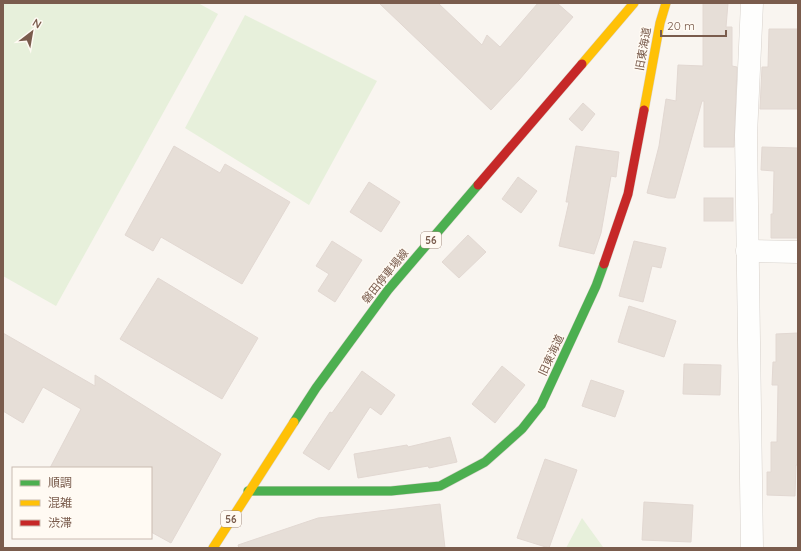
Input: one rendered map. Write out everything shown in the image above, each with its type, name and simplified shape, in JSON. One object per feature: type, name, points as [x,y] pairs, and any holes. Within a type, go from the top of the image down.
[{"type":"street","name":"磐田停車場線","points":[[214,548],[248,491],[316,388],[388,290],[634,3]]},
{"type":"street","name":"旧東海道","points":[[248,491],[391,491],[440,486],[486,462],[522,429],[541,405],[596,286],[628,194],[660,22],[666,3]]},
{"type":"street","points":[[752,3],[746,134],[752,548]]},
{"type":"street","points":[[747,251],[798,252]]},
{"type":"green space","points":[[3,3],[198,3],[218,14],[56,306],[3,276]]},
{"type":"green space","points":[[245,15],[377,81],[309,205],[185,128]]},
{"type":"green space","points":[[582,518],[603,547],[603,548],[566,548]]},
{"type":"building","points":[[379,3],[438,3],[482,45],[487,35],[500,47],[538,3],[557,3],[573,17],[491,110]]},
{"type":"building","points":[[703,3],[728,3],[726,27],[732,27],[732,66],[737,67],[734,147],[704,147],[704,101],[702,101],[675,198],[668,198],[647,193],[659,146],[666,99],[676,101],[678,65],[703,66]]},
{"type":"building","points":[[769,29],[798,29],[798,109],[760,109],[762,67],[768,67]]},
{"type":"building","points":[[583,103],[595,114],[582,131],[569,119]]},
{"type":"building","points":[[174,146],[220,173],[225,164],[290,202],[242,284],[161,237],[153,251],[125,235]]},
{"type":"building","points":[[576,146],[619,152],[616,177],[611,176],[601,233],[594,254],[559,246],[569,202],[566,202]]},
{"type":"building","points":[[762,147],[798,148],[798,238],[771,238],[774,171],[761,170]]},
{"type":"building","points":[[518,177],[537,191],[521,213],[502,199]]},
{"type":"building","points":[[369,182],[400,202],[381,232],[350,212]]},
{"type":"building","points":[[704,198],[733,198],[733,221],[704,221]]},
{"type":"building","points":[[468,235],[486,252],[459,278],[442,262]]},
{"type":"building","points":[[332,241],[362,260],[335,302],[318,291],[329,274],[316,266]]},
{"type":"building","points":[[634,241],[666,248],[661,268],[652,266],[643,302],[619,296]]},
{"type":"building","points":[[158,278],[258,338],[222,399],[120,339]]},
{"type":"building","points":[[629,306],[676,321],[664,357],[618,342]]},
{"type":"building","points":[[3,333],[95,386],[95,375],[221,454],[171,543],[152,533],[152,467],[51,467],[81,409],[43,387],[23,423],[3,411]]},
{"type":"building","points":[[798,333],[798,465],[796,465],[795,496],[767,495],[767,472],[771,472],[771,442],[777,442],[778,385],[772,385],[773,362],[776,362],[776,334]]},
{"type":"building","points":[[684,364],[721,365],[720,395],[683,394]]},
{"type":"building","points":[[502,366],[525,385],[495,423],[472,404]]},
{"type":"building","points":[[362,371],[395,395],[381,415],[370,407],[329,470],[303,453],[330,412],[332,413]]},
{"type":"building","points":[[591,380],[624,391],[615,417],[582,406]]},
{"type":"building","points":[[450,437],[457,462],[429,468],[428,466],[358,478],[354,454],[407,445],[408,447]]},
{"type":"building","points":[[545,459],[577,470],[549,548],[517,538]]},
{"type":"building","points":[[644,502],[693,505],[691,542],[642,540]]},
{"type":"building","points":[[440,504],[445,548],[239,548],[238,545],[318,518]]},
{"type":"traffic: fast","points":[[294,422],[316,388],[388,290],[478,185]]},
{"type":"traffic: fast","points":[[248,491],[391,491],[440,486],[485,462],[522,429],[541,405],[596,286],[604,264]]},
{"type":"traffic: slow","points":[[582,64],[634,3]]},
{"type":"traffic: slow","points":[[644,110],[660,23],[666,3]]},
{"type":"traffic: slow","points":[[213,548],[294,422]]},
{"type":"traffic: jam","points":[[478,185],[582,64]]},
{"type":"traffic: jam","points":[[604,264],[628,194],[644,110]]}]
